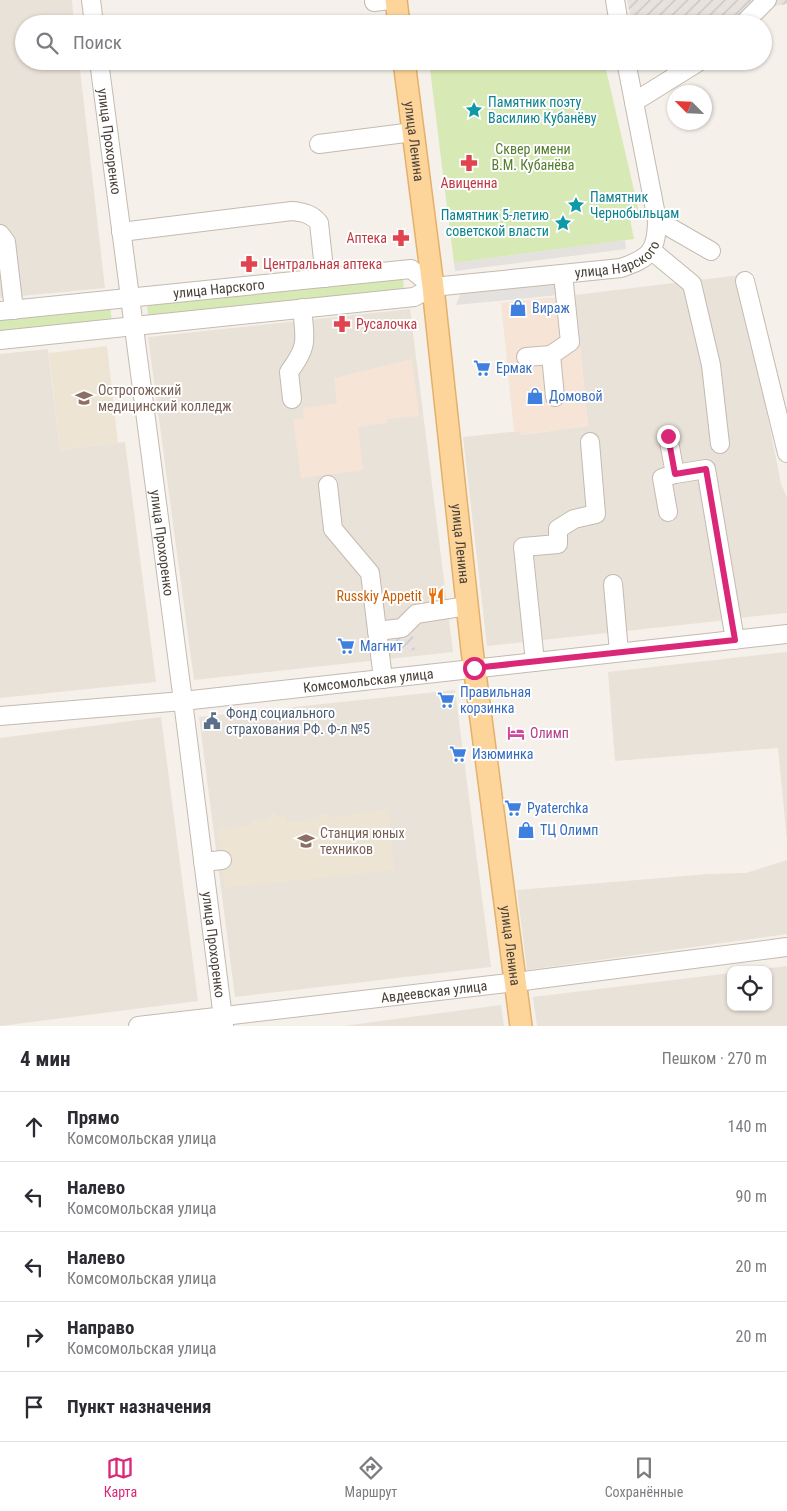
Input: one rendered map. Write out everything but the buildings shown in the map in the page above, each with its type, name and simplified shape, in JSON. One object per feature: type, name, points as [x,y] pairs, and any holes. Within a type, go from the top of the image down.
[{"type":"main road","points":[[396,0],[398,15]]},
{"type":"main road","name":"улица Ленина","points":[[405,70],[433,287],[474,668],[521,1026]]},
{"type":"street","points":[[91,0],[93,15]]},
{"type":"street","points":[[615,0],[618,15]]},
{"type":"street","points":[[752,15],[766,0]]},
{"type":"street","name":"улица Прохоренко","points":[[100,70],[223,1021]]},
{"type":"street","name":"улица Нарского","points":[[0,340],[414,297],[433,287],[621,268],[638,262],[649,254],[657,238],[657,220],[628,70]]},
{"type":"street","points":[[634,102],[686,70]]},
{"type":"street","points":[[319,144],[413,132]]},
{"type":"street","points":[[121,232],[292,211],[301,212],[313,217],[319,223],[325,278]]},
{"type":"street","points":[[657,220],[710,251]]},
{"type":"street","points":[[0,234],[6,242],[7,310]]},
{"type":"street","points":[[651,250],[692,284],[711,365],[720,444]]},
{"type":"street","name":"улица Нарского","points":[[7,310],[411,270],[433,287]]},
{"type":"street","points":[[526,357],[551,355],[570,342],[563,274]]},
{"type":"street","points":[[745,281],[787,453]]},
{"type":"street","points":[[292,399],[289,372],[299,359],[305,342],[302,308]]},
{"type":"street","points":[[551,355],[555,397]]},
{"type":"street","points":[[668,436],[675,474]]},
{"type":"street","points":[[535,662],[523,547],[558,544],[558,529],[574,519],[596,514],[590,442]]},
{"type":"street","points":[[668,512],[662,478],[706,469],[735,640]]},
{"type":"street","points":[[328,485],[334,529],[370,572],[383,678]]},
{"type":"street","points":[[613,584],[620,652]]},
{"type":"street","points":[[377,631],[402,628],[416,614],[467,606]]},
{"type":"street","name":"Комсомольская улица","points":[[0,716],[183,700],[787,634]]},
{"type":"street","points":[[203,862],[222,860]]},
{"type":"street","name":"Авдеевская улица","points":[[138,1026],[223,1021],[787,946]]},
{"type":"shaded area","points":[[0,0],[72,0],[73,15],[15,15],[15,70],[80,70],[105,288],[0,298]]},
{"type":"shaded area","points":[[627,0],[787,0],[787,4],[774,6],[764,15],[630,15]]},
{"type":"shaded area","points":[[625,240],[626,249],[455,271],[454,263]]},
{"type":"shaded area","points":[[740,275],[781,484],[787,497],[787,613],[738,618],[711,464],[683,468],[676,431],[659,434],[666,481],[702,475],[727,620],[487,646],[463,437],[520,431],[521,435],[588,426],[575,295]]},
{"type":"shaded area","points":[[557,283],[558,295],[456,305],[461,293]]},
{"type":"shaded area","points":[[575,295],[588,426],[521,435],[520,431],[514,431],[501,303]]},
{"type":"shaded area","points":[[410,309],[453,652],[194,680],[148,337]]},
{"type":"shaded area","name":"Острогожский медицинский колледж","points":[[107,346],[118,443],[60,450],[49,353]]},
{"type":"shaded area","points":[[48,349],[60,450],[125,442],[156,682],[0,698],[0,354]]},
{"type":"shaded area","points":[[412,359],[419,416],[387,419],[387,423],[358,427],[363,470],[301,478],[293,419],[304,418],[303,408],[337,403],[334,378]]},
{"type":"shaded area","points":[[413,636],[415,650],[394,652],[393,638]]},
{"type":"shaded area","points":[[787,652],[787,841],[778,748],[615,761],[608,672]]},
{"type":"shaded area","points":[[455,690],[491,967],[235,997],[199,717]]},
{"type":"shaded area","points":[[161,717],[198,1001],[0,1026],[0,738]]},
{"type":"shaded area","name":"Станция юных техников","points":[[388,809],[394,870],[225,888],[218,829],[252,825],[252,821],[270,819],[270,813],[275,813],[276,817],[285,816],[286,822],[296,821],[296,823],[319,819],[319,815],[329,814],[330,818]]},
{"type":"shaded area","points":[[787,860],[787,934],[527,970],[517,890],[709,874],[746,873]]},
{"type":"shaded area","points":[[787,966],[787,1026],[537,1026],[533,997],[727,973],[727,1011],[772,1011],[772,968]]},
{"type":"shaded area","points":[[501,1005],[504,1026],[343,1026]]},
{"type":"green space","name":"Сквер имени В.М. Кубанёва","points":[[430,70],[606,70],[640,216],[630,219],[634,239],[454,263]]},
{"type":"green space","points":[[403,278],[404,291],[148,316],[147,302]]},
{"type":"green space","points":[[110,304],[112,323],[0,336],[0,316]]},
{"type":"place","name":"Памятник поэту Василию Кубанёву","points":[[474,110]]},
{"type":"place","name":"Авиценна","points":[[469,163]]},
{"type":"place","name":"Памятник Чернобыльцам","points":[[576,205]]},
{"type":"place","name":"Памятник 5-летию советской власти","points":[[563,223]]},
{"type":"place","name":"Аптека","points":[[401,238]]},
{"type":"place","name":"Центральная аптека","points":[[249,264]]},
{"type":"place","name":"Вираж","points":[[518,308]]},
{"type":"place","name":"Русалочка","points":[[342,324]]},
{"type":"place","name":"Ермак","points":[[482,368]]},
{"type":"place","name":"Домовой","points":[[535,396]]},
{"type":"place","name":"Острогожский медицинский колледж","points":[[84,398]]},
{"type":"place","name":"Russkiy Appetit","points":[[436,596]]},
{"type":"place","name":"Магнит","points":[[346,646]]},
{"type":"place","name":"Правильная корзинка","points":[[446,700]]},
{"type":"place","name":"Фонд социального страхования РФ. Ф-л №5","points":[[212,721]]},
{"type":"place","name":"Олимп","points":[[516,733]]},
{"type":"place","name":"Изюминка","points":[[458,754]]},
{"type":"place","name":"Pyaterchka","points":[[513,808]]},
{"type":"place","name":"ТЦ Олимп","points":[[526,830]]},
{"type":"place","name":"Станция юных техников","points":[[306,841]]},
{"type":"route","points":[[474,668],[735,640],[706,469],[675,474],[668,436]]}]
